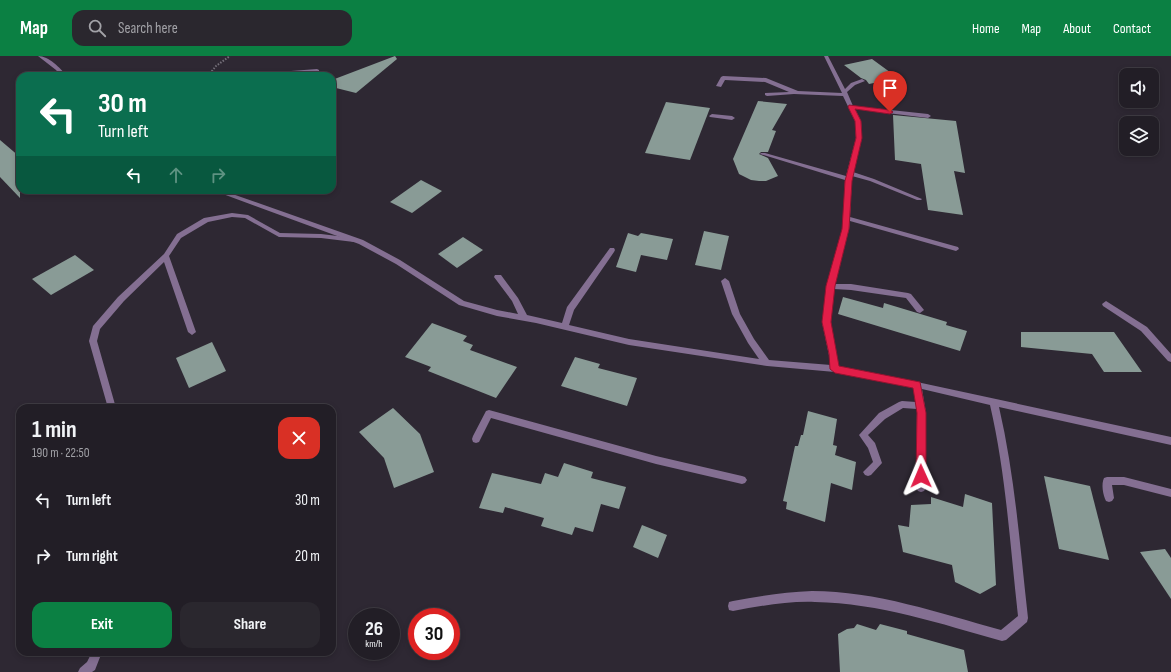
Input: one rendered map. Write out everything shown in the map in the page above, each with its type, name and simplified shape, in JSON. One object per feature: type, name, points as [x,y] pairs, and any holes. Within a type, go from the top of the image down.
[{"type":"street","points":[[40,56],[61,72]]},
{"type":"street","points":[[829,57],[858,121],[859,138],[850,176],[846,229],[831,286],[826,322],[835,369]]},
{"type":"street","points":[[304,72],[317,71]]},
{"type":"street","points":[[719,86],[724,78],[766,80],[797,93]]},
{"type":"street","points":[[845,94],[853,84],[862,82]]},
{"type":"street","points":[[767,94],[845,94]]},
{"type":"street","points":[[851,107],[928,116]]},
{"type":"street","points":[[712,116],[732,118]]},
{"type":"street","points":[[763,154],[850,176],[872,180],[919,199]]},
{"type":"street","points":[[227,194],[355,240],[398,262],[462,303],[498,313],[565,326],[629,342],[767,363],[835,369],[917,385],[1171,441]]},
{"type":"street","points":[[111,404],[94,341],[96,328],[121,298],[166,256],[179,236],[206,220],[232,215],[246,216],[278,235],[320,236],[355,240]]},
{"type":"street","points":[[846,218],[956,249]]},
{"type":"street","points":[[565,326],[570,308],[612,250]]},
{"type":"street","points":[[166,256],[192,332]]},
{"type":"street","points":[[498,277],[516,300],[524,318]]},
{"type":"street","points":[[725,281],[736,314],[751,341],[767,363]]},
{"type":"street","points":[[831,286],[851,287],[908,296],[920,310]]},
{"type":"street","points":[[1106,304],[1144,329],[1171,359]]},
{"type":"street","points":[[917,385],[920,406],[921,488]]},
{"type":"street","points":[[733,606],[759,601],[823,596],[864,601],[1002,636],[1023,618],[1008,478],[1001,433],[994,402]]},
{"type":"street","points":[[868,472],[878,463],[872,446],[863,435],[882,416],[902,404],[920,406]]},
{"type":"street","points":[[476,439],[489,414],[634,454],[742,480]]},
{"type":"street","points":[[1109,498],[1107,481],[1124,481],[1171,493]]},
{"type":"street","points":[[84,672],[91,666],[95,656]]},
{"type":"path","points":[[211,72],[216,66],[230,56]]},
{"type":"building","points":[[395,56],[397,59],[356,93],[336,88],[336,78]]},
{"type":"building","points":[[872,59],[898,78],[869,84],[866,80],[844,65]]},
{"type":"building","points":[[758,101],[787,104],[772,130],[776,131],[768,152],[761,152],[759,154],[768,158],[778,176],[766,181],[751,180],[739,174],[733,159]]},
{"type":"building","points":[[666,102],[710,108],[690,160],[645,153]]},
{"type":"building","points":[[893,115],[956,121],[965,173],[954,171],[963,215],[928,210],[921,164],[895,160]]},
{"type":"building","points":[[0,140],[16,154],[16,194],[0,177]]},
{"type":"building","points":[[421,180],[442,191],[412,213],[390,202]]},
{"type":"building","points":[[704,231],[729,236],[721,270],[695,265]]},
{"type":"building","points":[[628,233],[638,236],[641,233],[673,239],[667,260],[641,255],[636,272],[616,267]]},
{"type":"building","points":[[463,237],[483,250],[457,268],[438,254]]},
{"type":"building","points":[[75,255],[94,270],[51,295],[32,279]]},
{"type":"building","points":[[843,297],[883,308],[884,303],[947,322],[946,325],[967,331],[960,351],[838,314]]},
{"type":"building","points":[[432,323],[467,336],[463,341],[473,345],[470,350],[517,367],[496,398],[428,371],[431,367],[405,357]]},
{"type":"building","points":[[1021,332],[1114,332],[1142,372],[1104,372],[1092,354],[1021,347]]},
{"type":"building","points":[[212,342],[226,371],[189,388],[176,358]]},
{"type":"building","points":[[575,357],[600,364],[598,368],[637,378],[627,406],[561,386]]},
{"type":"building","points":[[393,408],[420,434],[434,472],[394,488],[384,458],[359,432]]},
{"type":"building","points":[[808,411],[837,419],[833,445],[837,446],[835,455],[856,462],[852,490],[831,483],[825,522],[786,509],[787,502],[783,501],[795,446],[798,446],[801,435],[803,435]]},
{"type":"building","points":[[564,463],[593,472],[591,478],[626,487],[619,509],[601,504],[593,532],[575,527],[572,535],[541,526],[544,518],[505,507],[503,513],[479,508],[492,473],[541,484],[545,473],[558,477]]},
{"type":"building","points":[[1044,476],[1090,486],[1109,560],[1059,549]]},
{"type":"building","points":[[965,494],[992,503],[996,585],[980,594],[955,582],[952,565],[903,552],[898,525],[909,527],[911,505],[931,504],[931,497],[963,507]]},
{"type":"building","points":[[642,525],[667,535],[658,558],[633,547]]},
{"type":"building","points":[[1165,549],[1171,558],[1171,599],[1140,552]]},
{"type":"building","points":[[857,624],[876,630],[880,624],[907,631],[907,634],[964,650],[968,672],[840,672],[838,634],[847,629],[854,628]]},
{"type":"route","points":[[890,112],[851,107],[858,121],[859,138],[848,181],[846,229],[831,286],[826,322],[835,369],[917,385],[922,413],[921,476]]}]
